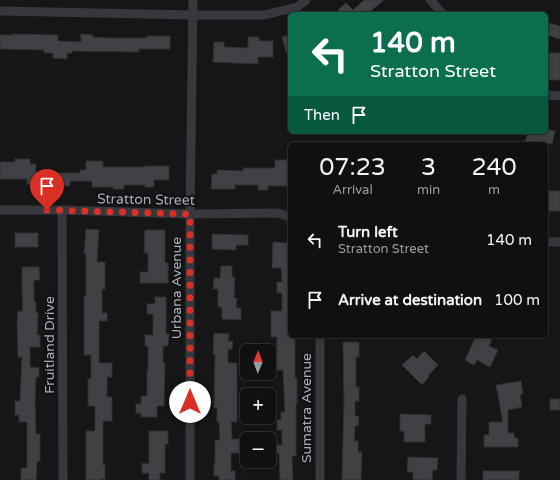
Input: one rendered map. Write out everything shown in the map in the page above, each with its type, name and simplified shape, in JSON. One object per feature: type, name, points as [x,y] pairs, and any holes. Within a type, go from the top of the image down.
[{"type":"street","name":"Urbana Avenue","points":[[190,480],[190,214],[193,0]]},
{"type":"street","points":[[0,11],[264,15],[297,7],[306,0]]},
{"type":"street","points":[[430,0],[440,12]]},
{"type":"street","points":[[548,96],[560,96]]},
{"type":"street","name":"Stratton Street","points":[[0,210],[62,210],[190,214],[278,213],[288,216]]},
{"type":"street","name":"Fruitland Drive","points":[[62,210],[63,480]]},
{"type":"street","points":[[548,242],[560,242]]},
{"type":"street","name":"Sumatra Avenue","points":[[320,338],[320,480]]},
{"type":"street","points":[[461,480],[462,399]]},
{"type":"building","points":[[364,0],[384,0],[369,12],[340,12],[338,10],[346,3],[353,10]]},
{"type":"building","points":[[550,23],[560,26],[560,39],[548,35]]},
{"type":"building","points":[[81,34],[93,35],[92,37],[111,38],[147,38],[147,36],[170,36],[170,49],[139,49],[139,52],[72,51],[72,53],[67,53],[67,59],[53,58],[53,53],[44,53],[44,50],[0,49],[0,35],[58,35],[58,41],[81,42]]},
{"type":"building","points":[[288,35],[288,58],[282,37]]},
{"type":"building","points":[[248,37],[259,37],[259,41],[273,41],[273,57],[258,57],[258,64],[213,62],[214,42],[224,42],[224,47],[248,48]]},
{"type":"building","points":[[549,53],[560,53],[560,80],[549,80]]},
{"type":"building","points":[[548,129],[555,131],[552,144],[537,141],[525,142],[527,134],[548,134]]},
{"type":"building","points":[[15,159],[30,159],[30,164],[36,164],[36,173],[80,173],[80,170],[86,170],[86,161],[103,161],[103,167],[169,166],[169,180],[154,180],[154,187],[145,187],[145,185],[124,185],[124,189],[113,189],[113,187],[92,187],[92,181],[70,181],[70,186],[49,186],[49,184],[27,184],[27,179],[0,179],[0,162],[15,162]]},
{"type":"building","points":[[275,160],[288,160],[288,186],[268,186],[268,190],[258,190],[258,185],[235,185],[235,189],[211,189],[212,174],[217,174],[217,170],[243,171],[243,168],[275,168]]},
{"type":"building","points":[[548,191],[560,191],[560,211],[548,211]]},
{"type":"building","points":[[86,229],[99,230],[97,262],[105,262],[105,289],[102,289],[102,313],[107,313],[107,321],[99,321],[99,363],[112,363],[112,377],[107,377],[107,397],[112,397],[112,421],[103,421],[103,465],[105,465],[105,479],[101,480],[86,480],[86,431],[95,431],[95,406],[88,406],[88,379],[91,379],[91,355],[84,355],[86,254],[84,254]]},
{"type":"building","points":[[145,230],[165,230],[165,263],[168,263],[168,283],[140,283],[140,272],[148,272],[148,253],[144,253]]},
{"type":"building","points":[[15,233],[38,233],[38,247],[15,247]]},
{"type":"building","points":[[212,234],[248,235],[248,245],[236,245],[236,250],[212,249]]},
{"type":"building","points":[[273,242],[288,243],[288,338],[295,338],[295,378],[297,378],[296,456],[292,456],[293,480],[280,480],[279,453],[276,453],[276,445],[282,445],[282,430],[277,430],[277,420],[281,420],[281,412],[285,412],[283,370],[276,370],[277,337],[271,337],[271,311],[282,311],[282,293],[277,293],[277,282],[282,282],[281,268],[272,268]]},
{"type":"building","points":[[221,266],[232,266],[232,277],[235,277],[234,298],[237,298],[236,308],[241,308],[241,320],[222,319],[222,307],[218,307],[218,289],[213,289],[214,278],[220,278]]},
{"type":"building","points":[[22,267],[39,267],[40,280],[34,280],[34,302],[36,302],[36,313],[38,313],[37,335],[40,335],[40,347],[30,347],[30,367],[39,368],[39,377],[36,377],[35,401],[36,434],[40,434],[40,461],[37,461],[36,480],[21,480],[21,468],[27,468],[27,422],[19,422],[19,415],[15,415],[15,401],[20,401],[22,357],[18,357],[17,323],[18,311],[22,312]]},
{"type":"building","points":[[155,297],[166,297],[166,334],[169,334],[168,346],[163,346],[163,363],[165,363],[164,406],[157,406],[157,417],[141,417],[141,413],[136,413],[136,404],[141,404],[141,396],[147,396],[148,346],[145,346],[145,335],[153,335],[153,314],[147,314],[147,304],[155,304]]},
{"type":"building","points":[[214,333],[229,334],[228,341],[233,341],[232,349],[228,349],[228,363],[237,363],[237,422],[231,422],[232,439],[240,439],[240,453],[231,453],[231,471],[235,471],[235,480],[219,480],[219,476],[214,476],[215,440],[220,440],[219,422],[217,422],[217,408],[214,408],[215,354],[213,354]]},
{"type":"building","points":[[475,338],[488,338],[492,340],[489,346],[498,350],[490,367],[477,360],[474,365],[465,360]]},
{"type":"building","points":[[343,342],[359,342],[359,357],[356,357],[356,387],[359,387],[359,401],[355,401],[355,416],[359,416],[358,426],[355,426],[354,441],[358,441],[358,452],[362,452],[361,480],[342,480],[344,401]]},
{"type":"building","points":[[424,351],[438,365],[422,385],[402,365],[413,355],[417,359]]},
{"type":"building","points":[[521,381],[523,394],[520,395],[522,407],[508,410],[508,433],[514,433],[515,438],[518,438],[518,447],[484,447],[484,435],[489,435],[489,422],[503,422],[496,385]]},
{"type":"building","points":[[550,399],[560,399],[560,410],[550,410]]},
{"type":"building","points":[[400,414],[431,415],[431,424],[425,424],[425,442],[404,442],[404,431],[400,431]]},
{"type":"building","points":[[149,431],[168,431],[168,444],[165,444],[165,473],[160,473],[160,480],[149,480],[149,473],[142,473],[142,463],[149,464]]},
{"type":"building","points":[[408,457],[438,458],[437,470],[433,470],[432,480],[413,480],[413,472],[407,472]]},
{"type":"building","points":[[483,471],[519,471],[519,480],[483,480]]},
{"type":"route","points":[[47,210],[190,214],[190,402]]}]
